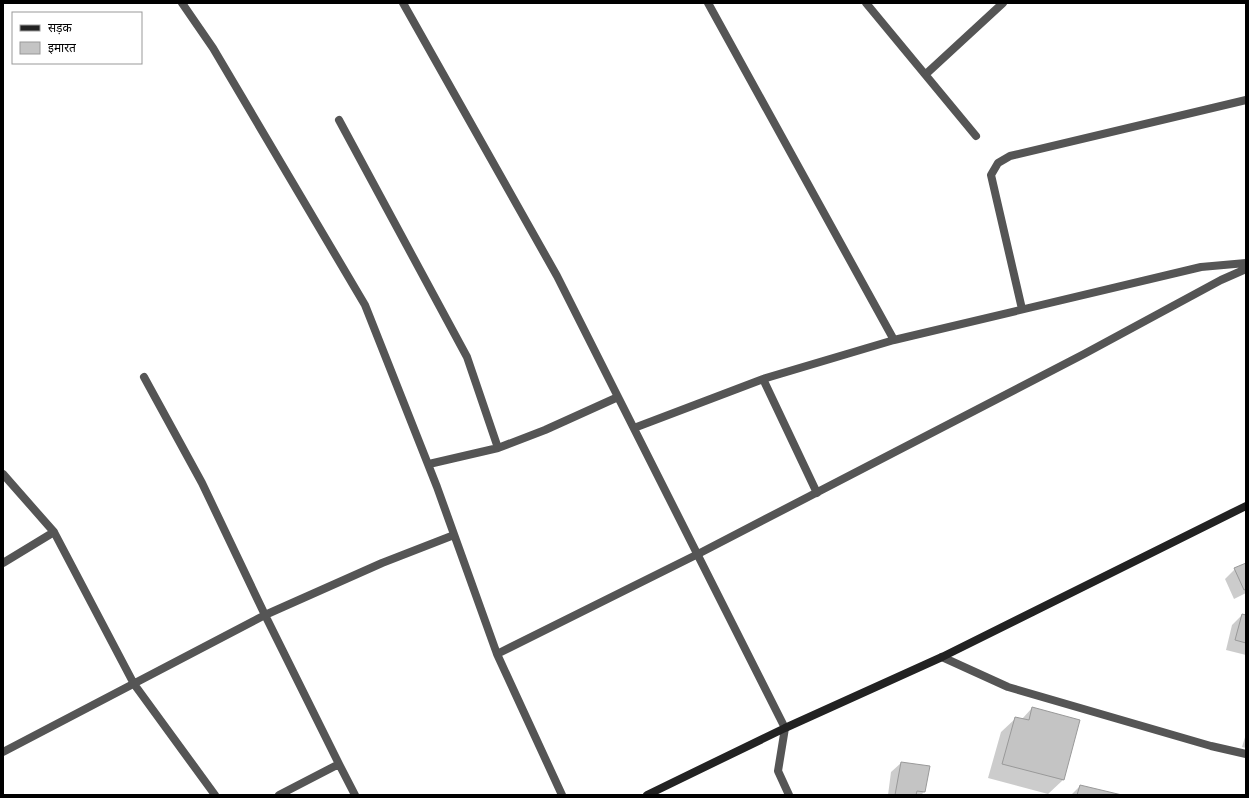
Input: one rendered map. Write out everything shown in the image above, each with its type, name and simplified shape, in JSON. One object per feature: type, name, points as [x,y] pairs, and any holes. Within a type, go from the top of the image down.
[{"type":"main road","points":[[647,795],[785,728],[942,657],[1246,506]]},
{"type":"street","points":[[182,3],[213,48],[365,305],[429,464],[497,654],[562,795]]},
{"type":"street","points":[[403,3],[557,276],[785,728],[778,771],[789,795]]},
{"type":"street","points":[[708,3],[894,340]]},
{"type":"street","points":[[866,3],[976,136]]},
{"type":"street","points":[[926,74],[1003,3]]},
{"type":"street","points":[[1022,309],[991,175],[998,163],[1010,156],[1246,100]]},
{"type":"street","points":[[339,120],[467,357],[498,448]]},
{"type":"street","points":[[634,428],[763,378],[894,340],[1201,267],[1246,263]]},
{"type":"street","points":[[497,654],[817,493],[1091,351],[1221,280],[1246,269]]},
{"type":"street","points":[[144,377],[202,483],[265,615],[355,795]]},
{"type":"street","points":[[763,378],[817,493]]},
{"type":"street","points":[[429,464],[498,448],[545,430],[618,397]]},
{"type":"street","points":[[3,474],[54,532],[134,684],[215,795]]},
{"type":"street","points":[[3,563],[54,532]]},
{"type":"street","points":[[3,752],[265,615],[382,563],[454,535]]},
{"type":"street","points":[[942,657],[1008,687],[1203,744],[1246,754]]},
{"type":"street","points":[[279,795],[339,764]]},
{"type":"building","points":[[1246,563],[1246,589],[1244,590],[1234,568]]},
{"type":"building","points":[[1242,614],[1246,615],[1246,643],[1235,640]]},
{"type":"building","points":[[1032,707],[1080,720],[1064,780],[1002,764],[1015,717],[1029,720]]},
{"type":"building","points":[[901,762],[930,766],[925,792],[917,791],[916,795],[895,795]]},
{"type":"building","points":[[1080,785],[1122,795],[1077,795]]}]
